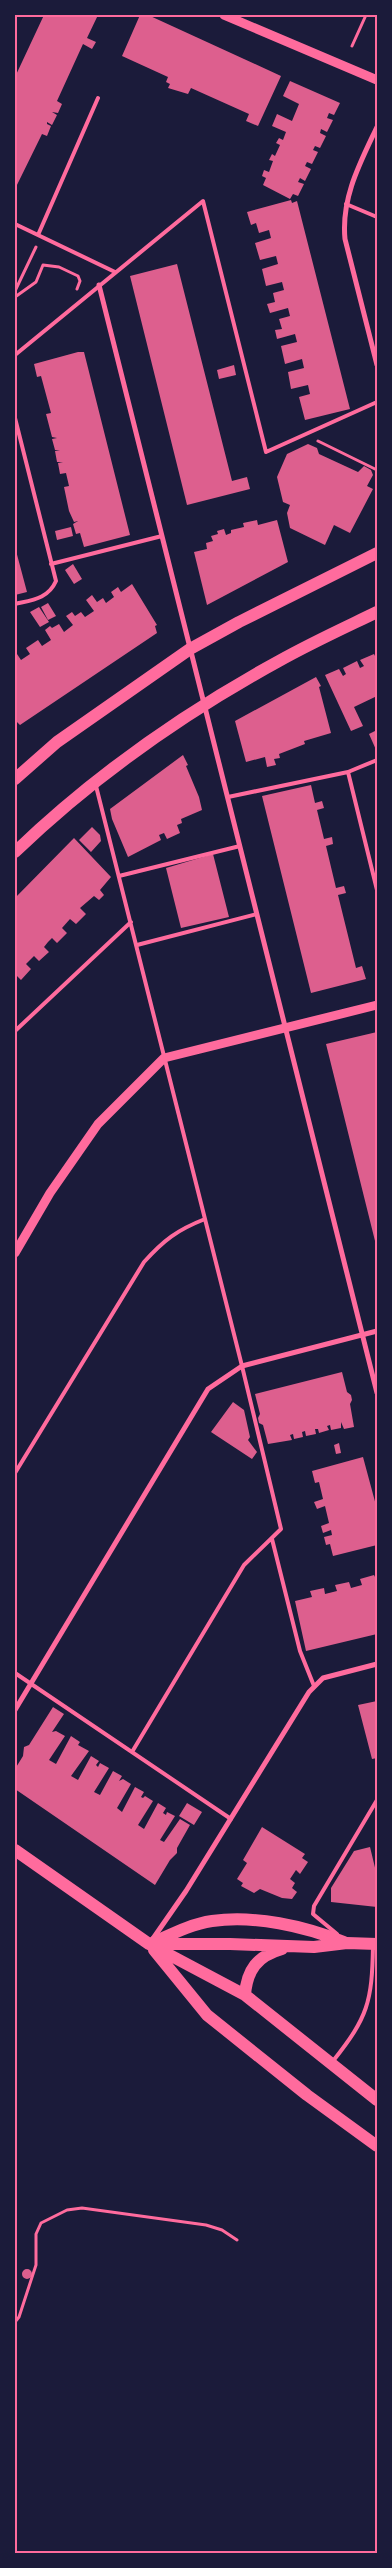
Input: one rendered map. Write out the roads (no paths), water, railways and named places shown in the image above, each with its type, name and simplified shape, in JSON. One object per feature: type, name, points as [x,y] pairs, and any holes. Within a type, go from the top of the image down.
[{"type":"main road","points":[[15,778],[57,742],[190,649],[239,622],[377,553]]},
{"type":"main road","points":[[15,851],[95,781],[204,704],[279,661],[377,612]]},
{"type":"main road","points":[[15,1850],[149,1944],[245,1995],[330,2065],[377,2100]]},
{"type":"main road","points":[[149,1944],[187,1928],[210,1921],[234,1919],[261,1921],[316,1931],[347,1943]]},
{"type":"main road","points":[[149,1944],[314,1947],[347,1943],[375,1944]]},
{"type":"main road","points":[[149,1944],[207,2015],[307,2095],[377,2146]]},
{"type":"main road","points":[[245,1995],[250,1970],[257,1960],[272,1952],[288,1947]]},
{"type":"street","points":[[224,15],[377,80]]},
{"type":"street","points":[[377,127],[355,174],[346,204],[344,223],[345,239],[377,365]]},
{"type":"street","points":[[99,285],[377,1393]]},
{"type":"street","points":[[15,1253],[50,1193],[98,1124],[164,1058],[377,1005]]},
{"type":"street","points":[[15,1710],[208,1389],[242,1366],[377,1331]]},
{"type":"street","points":[[149,1944],[186,1891],[314,1686],[323,1678],[377,1664]]},
{"type":"lane","points":[[40,236],[98,98]]},
{"type":"lane","points":[[15,355],[203,201],[266,452],[377,402]]},
{"type":"lane","points":[[346,204],[377,217]]},
{"type":"lane","points":[[15,224],[115,272]]},
{"type":"lane","points":[[15,418],[56,581],[52,590],[40,598],[15,604]]},
{"type":"lane","points":[[51,564],[162,536]]},
{"type":"lane","points":[[228,797],[348,772],[377,760]]},
{"type":"lane","points":[[348,772],[377,890]]},
{"type":"lane","points":[[95,781],[281,1529],[244,1566],[132,1752]]},
{"type":"lane","points":[[120,876],[240,846]]},
{"type":"lane","points":[[137,945],[257,914]]},
{"type":"lane","points":[[15,1031],[131,922]]},
{"type":"lane","points":[[15,1474],[144,1262],[162,1242],[182,1228],[205,1219]]},
{"type":"lane","points":[[272,1539],[300,1651],[314,1686]]},
{"type":"lane","points":[[15,1673],[231,1819]]},
{"type":"lane","points":[[347,1943],[313,1914],[314,1906],[377,1800]]},
{"type":"lane","points":[[330,2065],[363,2020],[372,1983],[375,1944]]}]
